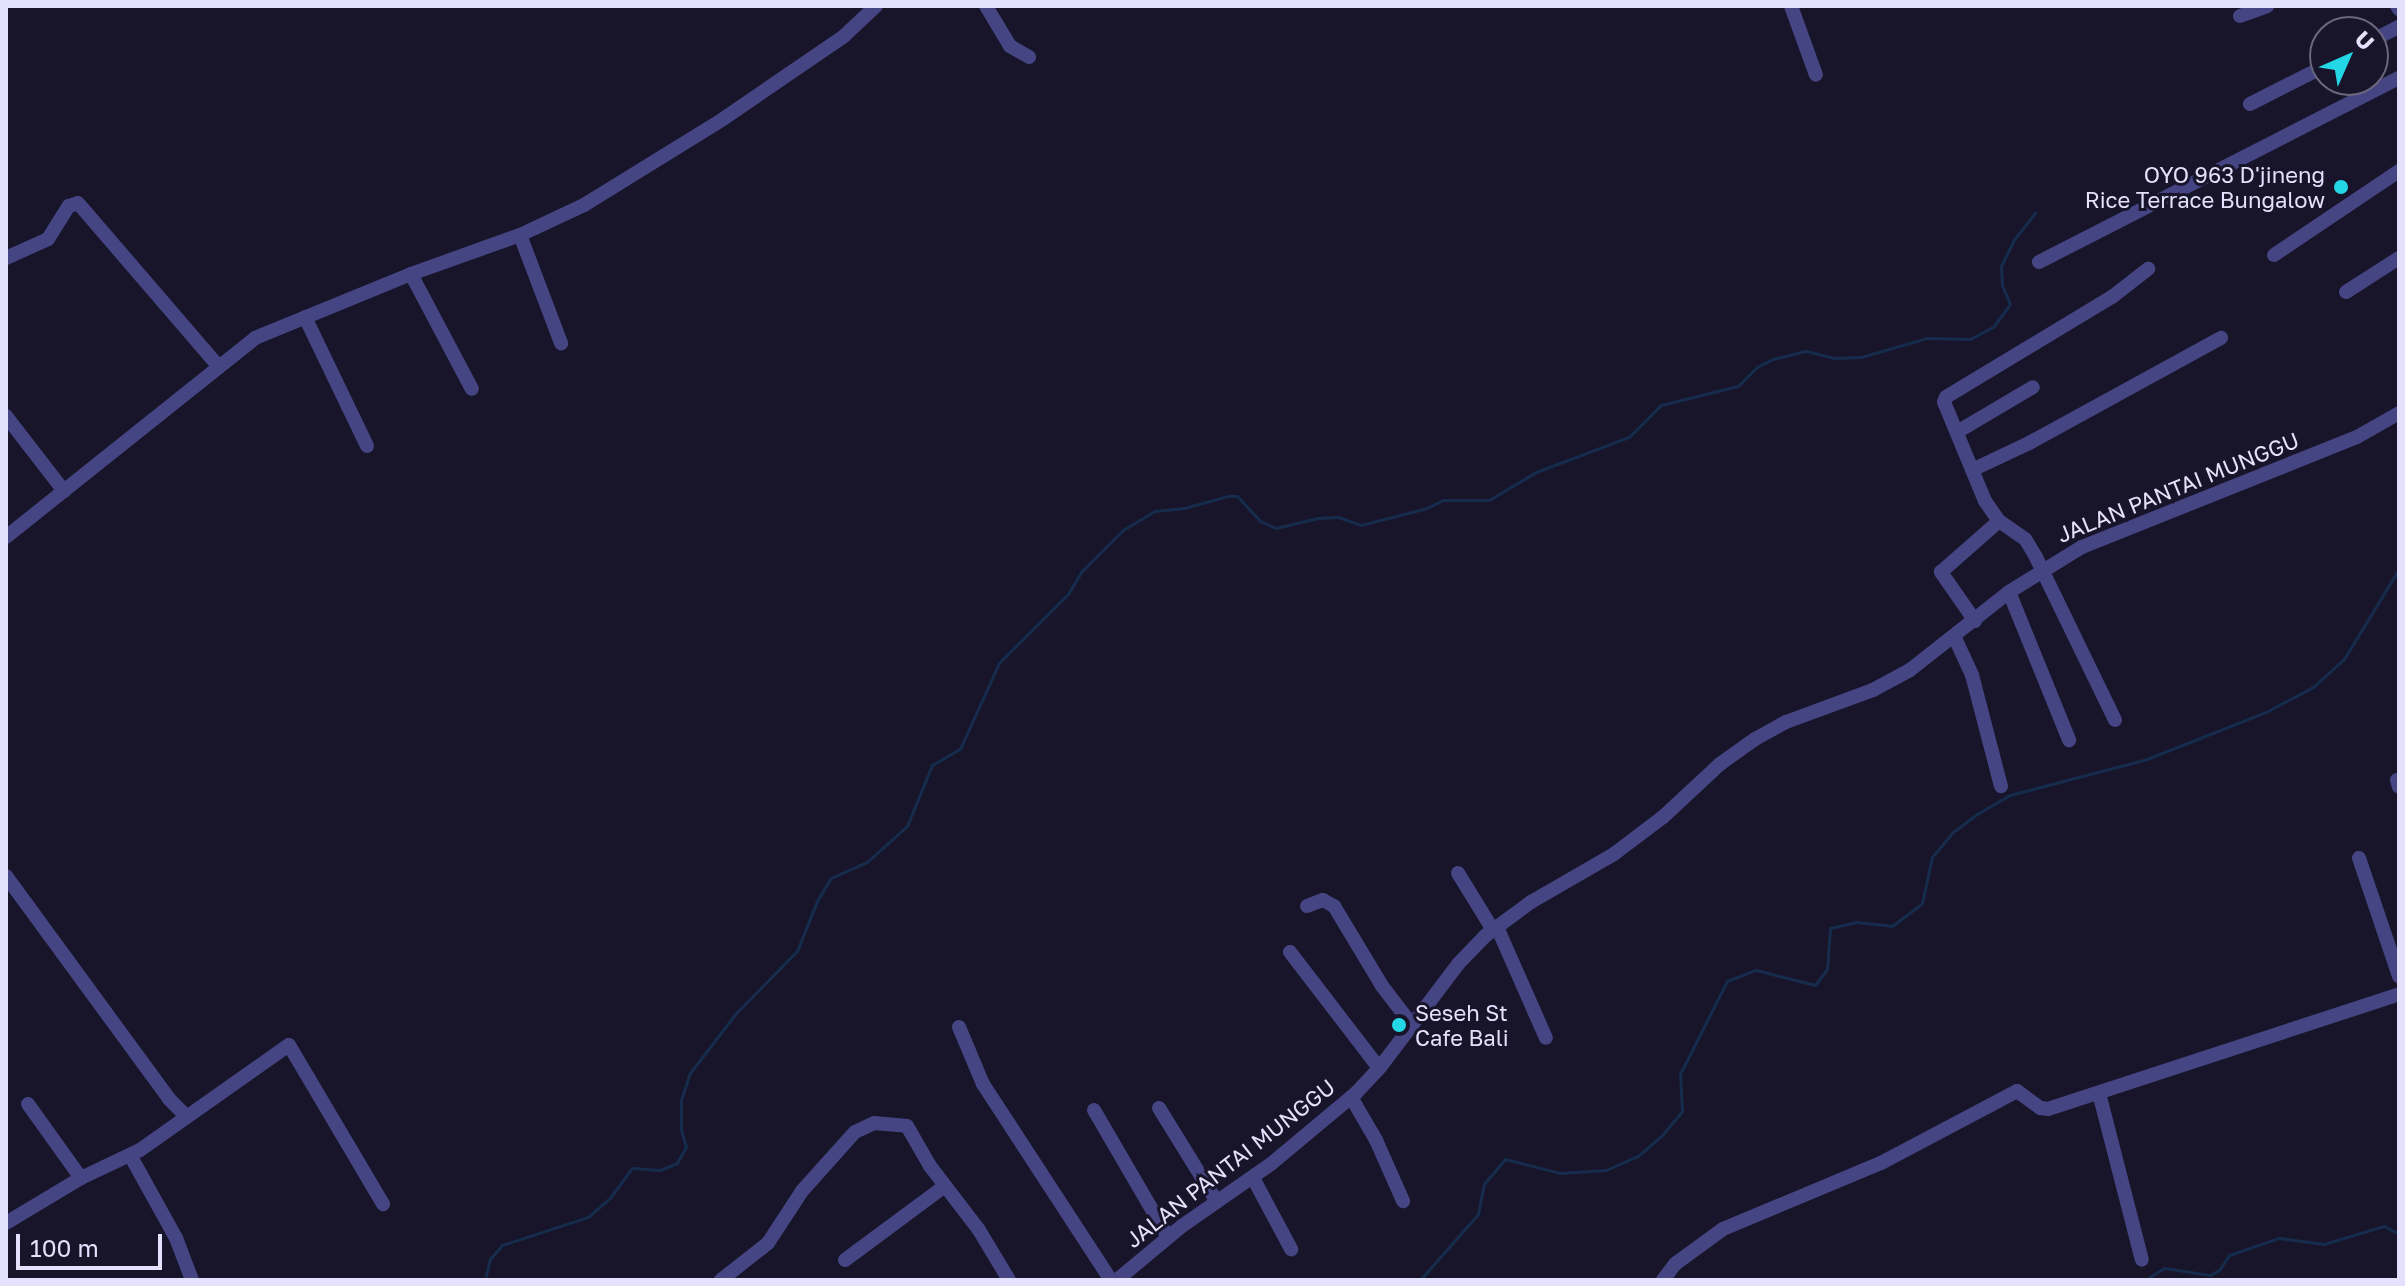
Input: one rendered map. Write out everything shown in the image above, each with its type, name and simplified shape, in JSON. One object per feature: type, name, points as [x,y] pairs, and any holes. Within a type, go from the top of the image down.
[{"type":"street","points":[[6,537],[255,338],[411,274],[520,235],[584,205],[723,119],[844,36],[876,6]]},
{"type":"street","points":[[986,6],[1010,46],[1029,57]]},
{"type":"street","points":[[1791,6],[1816,75]]},
{"type":"street","points":[[2240,16],[2267,6]]},
{"type":"street","points":[[2250,104],[2309,74]]},
{"type":"street","points":[[2039,262],[2399,78]]},
{"type":"street","points":[[2274,255],[2399,171]]},
{"type":"street","points":[[6,258],[48,239],[73,203],[78,203],[219,367]]},
{"type":"street","points":[[520,235],[561,343]]},
{"type":"street","points":[[2346,292],[2399,258]]},
{"type":"street","points":[[2115,720],[2025,539],[1999,521],[1972,470],[1946,408],[1946,397],[2076,320],[2148,269]]},
{"type":"street","points":[[411,274],[472,389]]},
{"type":"street","points":[[305,317],[367,446]]},
{"type":"street","points":[[1972,470],[2029,443],[2221,338]]},
{"type":"street","points":[[1957,432],[2033,387]]},
{"type":"street","name":"JALAN PANTAI MUNGGU","points":[[1124,1278],[1168,1237],[1253,1178],[1351,1097],[1379,1068],[1459,963],[1495,928],[1531,902],[1614,854],[1663,817],[1720,764],[1755,739],[1786,722],[1873,690],[1910,670],[1955,638],[2009,592],[2082,547],[2357,437],[2399,413]]},
{"type":"street","points":[[6,416],[64,491]]},
{"type":"street","points":[[1975,621],[1941,572],[1999,521]]},
{"type":"street","points":[[2009,592],[2069,740]]},
{"type":"street","points":[[1955,638],[1972,675],[2001,786]]},
{"type":"street","points":[[2359,858],[2399,976]]},
{"type":"street","points":[[1458,873],[1495,928],[1546,1038]]},
{"type":"street","points":[[6,876],[185,1115]]},
{"type":"street","points":[[1307,906],[1323,900],[1334,906],[1382,986],[1412,1025]]},
{"type":"street","points":[[1290,952],[1379,1068]]},
{"type":"street","points":[[1663,1280],[1675,1264],[1723,1229],[1881,1163],[2017,1091],[2040,1108],[2048,1109],[2399,994]]},
{"type":"street","points":[[959,1027],[983,1084],[1111,1280]]},
{"type":"street","points":[[6,1223],[81,1178],[130,1155],[289,1045],[383,1204]]},
{"type":"street","points":[[2099,1093],[2142,1260]]},
{"type":"street","points":[[1351,1097],[1376,1140],[1403,1201]]},
{"type":"street","points":[[28,1104],[81,1178]]},
{"type":"street","points":[[1159,1108],[1217,1202]]},
{"type":"street","points":[[1094,1110],[1168,1237]]},
{"type":"street","points":[[721,1280],[768,1243],[802,1191],[861,1128],[874,1123],[907,1126],[1009,1280]]},
{"type":"street","points":[[130,1155],[176,1238],[192,1280]]},
{"type":"street","points":[[1253,1178],[1291,1249]]},
{"type":"street","points":[[845,1260],[945,1186]]},
{"type":"waterway","points":[[485,1280],[490,1259],[502,1245],[588,1217],[610,1198],[632,1168],[660,1170],[677,1163],[686,1147],[681,1129],[681,1100],[690,1073],[736,1013],[797,951],[817,901],[831,878],[867,862],[907,826],[932,765],[960,749],[999,663],[1068,594],[1082,571],[1123,530],[1155,511],[1184,508],[1228,496],[1237,496],[1260,521],[1276,528],[1318,518],[1338,517],[1361,525],[1427,508],[1443,500],[1489,500],[1536,472],[1629,437],[1661,405],[1738,386],[1757,367],[1773,359],[1806,351],[1834,358],[1861,357],[1927,338],[1970,339],[1994,326],[2010,304],[2002,285],[2001,266],[2013,241],[2035,213]]},
{"type":"waterway","points":[[1420,1280],[1478,1214],[1484,1184],[1505,1159],[1560,1173],[1606,1170],[1638,1156],[1663,1134],[1682,1111],[1680,1074],[1727,981],[1756,970],[1815,985],[1827,969],[1830,928],[1856,922],[1892,926],[1922,903],[1932,857],[1953,832],[1977,814],[2010,795],[2147,759],[2266,712],[2313,687],[2344,659],[2399,569]]},
{"type":"waterway","points":[[2145,1280],[2164,1268],[2210,1275],[2219,1270],[2229,1255],[2279,1238],[2324,1244],[2384,1226],[2399,1234]]},
{"type":"place","name":"OYO 963 D'jineng Rice Terrace Bungalow","points":[[2341,187]]},
{"type":"place","name":"Seseh St Cafe Bali","points":[[1399,1025]]}]
